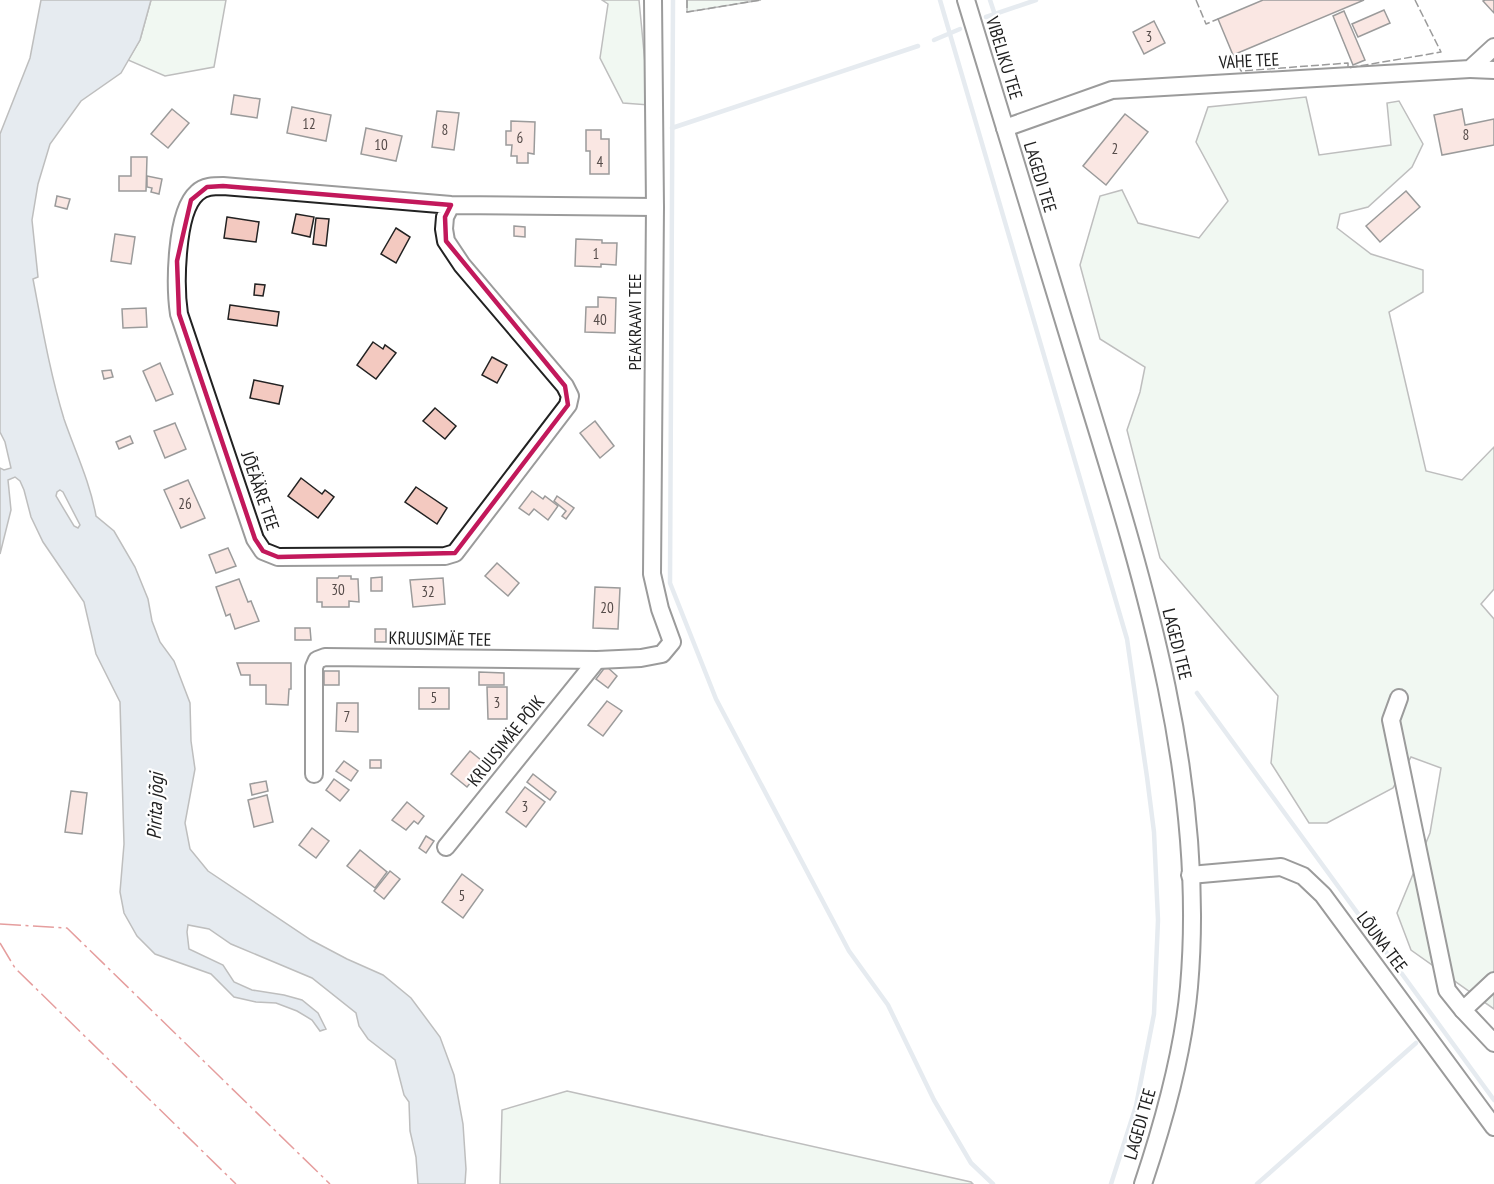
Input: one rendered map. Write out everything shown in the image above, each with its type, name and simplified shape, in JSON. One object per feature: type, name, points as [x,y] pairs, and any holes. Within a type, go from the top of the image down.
[{"type":"street","name":"PEAKRAAVI TEE","points":[[653,0],[655,207],[652,574],[660,609],[672,642]]},
{"type":"street","name":"VIBELIKU TEE","points":[[966,0],[1005,128]]},
{"type":"street","points":[[1470,69],[1494,47]]},
{"type":"street","name":"VAHE TEE","points":[[1005,128],[1112,90],[1470,69],[1494,70]]},
{"type":"street","name":"LAGEDI TEE","points":[[1005,128],[1120,506],[1160,652],[1178,745],[1190,874],[1191,930],[1188,988],[1170,1094],[1143,1184]]},
{"type":"street","name":"JÕEÄÄRE TEE","points":[[451,205],[445,217],[446,241],[462,265],[565,386],[570,396],[568,405],[454,553],[445,556],[279,557],[263,551],[255,539],[179,314],[176,296],[181,232],[191,200],[197,193],[207,187],[223,186],[451,205],[655,207]]},
{"type":"street","name":"KRUUSIMÄE TEE","points":[[314,774],[314,667],[317,660],[326,657],[597,660],[641,658],[662,654],[672,642]]},
{"type":"street","name":"KRUUSIMÄE PÕIK","points":[[446,847],[597,660]]},
{"type":"street","points":[[1400,698],[1391,720],[1447,990],[1494,1042]]},
{"type":"street","name":"LÕUNA TEE","points":[[1190,874],[1281,867],[1303,876],[1323,895],[1494,1127]]},
{"type":"street","points":[[1463,1010],[1494,981]]},
{"type":"highlighted area","points":[[223,186],[451,205],[445,217],[446,241],[565,386],[568,405],[455,553],[278,557],[263,551],[255,539],[179,314],[177,261],[191,200],[207,187]]},
{"type":"green space","points":[[151,0],[226,0],[214,67],[165,76],[128,60],[140,40]]},
{"type":"green space","points":[[602,0],[639,0],[649,105],[623,103],[600,58],[608,4]]},
{"type":"green space","points":[[687,0],[761,0],[687,12]]},
{"type":"green space","points":[[1306,97],[1319,155],[1391,145],[1387,103],[1399,101],[1423,144],[1412,167],[1368,207],[1340,214],[1337,228],[1371,254],[1423,270],[1423,292],[1389,312],[1426,471],[1462,480],[1494,447],[1494,589],[1481,604],[1494,619],[1494,1009],[1411,950],[1397,913],[1430,833],[1441,768],[1411,757],[1393,788],[1327,823],[1309,823],[1271,763],[1278,696],[1160,558],[1127,430],[1140,392],[1145,367],[1100,339],[1080,265],[1100,196],[1122,190],[1138,223],[1199,238],[1228,201],[1196,142],[1208,107]]},
{"type":"green space","points":[[567,1091],[973,1184],[500,1184],[502,1110]]},
{"type":"water","name":"Pirita jõgi","points":[[41,0],[151,0],[140,40],[121,73],[81,101],[50,144],[38,184],[32,220],[38,277],[33,279],[59,402],[86,479],[96,516],[114,531],[135,567],[148,599],[152,621],[160,642],[174,661],[190,703],[191,741],[195,769],[185,823],[190,849],[208,871],[311,940],[383,975],[411,998],[440,1037],[454,1075],[463,1124],[465,1184],[418,1184],[416,1157],[410,1131],[409,1102],[404,1095],[395,1060],[368,1039],[359,1026],[356,1013],[312,978],[231,944],[209,929],[188,925],[189,949],[223,965],[234,982],[252,990],[302,1000],[318,1013],[326,1029],[320,1031],[312,1020],[297,1011],[276,1003],[256,1002],[234,997],[211,974],[155,954],[137,936],[124,913],[120,892],[124,844],[120,702],[96,654],[84,602],[43,542],[31,517],[24,490],[20,481],[15,477],[8,480],[11,510],[0,554],[0,468],[4,470],[11,468],[5,442],[0,432],[0,134],[30,58]],"holes":[[[60,490],[80,525],[78,528],[74,526],[56,496]]]},
{"type":"building","points":[[1263,0],[1364,0],[1233,55],[1218,19]]},
{"type":"building","points":[[1494,0],[1494,13],[1483,1]]},
{"type":"building","points":[[1384,10],[1390,23],[1358,37],[1352,24]]},
{"type":"building","points":[[1344,11],[1365,60],[1353,65],[1333,16]]},
{"type":"building","points":[[1154,21],[1165,43],[1144,54],[1133,32]]},
{"type":"building","points":[[234,95],[260,99],[257,118],[231,114]]},
{"type":"building","points":[[292,107],[331,115],[326,141],[287,133]]},
{"type":"building","points":[[172,109],[189,123],[168,148],[151,134]]},
{"type":"building","points":[[1462,109],[1465,125],[1494,119],[1494,145],[1442,155],[1434,115]]},
{"type":"building","points":[[437,111],[459,113],[454,150],[432,147]]},
{"type":"building","points":[[1125,114],[1148,132],[1106,185],[1083,166]]},
{"type":"building","points":[[511,121],[535,122],[534,154],[528,153],[528,163],[517,163],[517,156],[511,156],[512,145],[506,145],[506,131],[511,131]]},
{"type":"building","points":[[366,128],[402,136],[396,161],[361,154]]},
{"type":"building","points":[[586,130],[601,130],[601,139],[609,139],[609,174],[590,174],[590,151],[586,151]]},
{"type":"building","points":[[131,157],[147,157],[146,191],[119,191],[119,176],[131,176]]},
{"type":"building","points":[[147,176],[162,179],[159,194],[151,192],[152,188],[147,187]]},
{"type":"building","points":[[1406,191],[1420,207],[1380,242],[1366,226]]},
{"type":"building","points":[[57,196],[70,199],[67,209],[55,206]]},
{"type":"building","points":[[296,214],[314,217],[310,237],[292,233]]},
{"type":"building","points":[[227,217],[259,222],[256,242],[224,238]]},
{"type":"building","points":[[316,218],[329,219],[326,246],[313,244]]},
{"type":"building","points":[[514,226],[525,227],[525,237],[514,236]]},
{"type":"building","points":[[396,228],[410,237],[396,263],[381,254]]},
{"type":"building","points":[[115,234],[135,237],[131,264],[111,261]]},
{"type":"building","points":[[576,239],[617,243],[616,265],[575,266]]},
{"type":"building","points":[[255,284],[265,285],[263,296],[254,295]]},
{"type":"building","points":[[598,297],[616,298],[615,333],[585,332],[586,307],[598,307]]},
{"type":"building","points":[[230,305],[279,312],[277,326],[228,319]]},
{"type":"building","points":[[146,308],[147,327],[123,328],[122,309]]},
{"type":"building","points":[[373,342],[383,349],[385,345],[396,353],[376,379],[357,365]]},
{"type":"building","points":[[492,357],[507,365],[497,383],[482,375]]},
{"type":"building","points":[[160,363],[173,394],[156,401],[143,371]]},
{"type":"building","points":[[111,370],[113,377],[104,379],[102,371]]},
{"type":"building","points":[[254,380],[283,386],[279,404],[250,398]]},
{"type":"building","points":[[435,408],[456,426],[445,439],[423,421]]},
{"type":"building","points":[[595,421],[614,446],[600,458],[580,433]]},
{"type":"building","points":[[175,423],[186,449],[165,458],[154,431]]},
{"type":"building","points":[[130,436],[133,443],[119,449],[116,442]]},
{"type":"building","points":[[301,478],[322,494],[325,490],[334,497],[318,518],[288,496]]},
{"type":"building","points":[[188,480],[205,518],[181,528],[164,490]]},
{"type":"building","points":[[416,487],[447,508],[437,524],[405,502]]},
{"type":"building","points":[[532,491],[543,499],[545,496],[558,506],[548,520],[534,509],[529,515],[519,508]]},
{"type":"building","points":[[557,496],[574,508],[566,519],[562,516],[566,511],[554,501]]},
{"type":"building","points":[[228,548],[236,566],[216,573],[209,555]]},
{"type":"building","points":[[497,563],[519,583],[508,596],[485,576]]},
{"type":"building","points":[[339,576],[351,576],[351,579],[358,579],[359,602],[349,601],[349,607],[322,607],[322,602],[317,602],[317,578],[338,578]]},
{"type":"building","points":[[382,577],[382,591],[371,591],[371,578]]},
{"type":"building","points":[[443,578],[445,604],[413,607],[410,580]]},
{"type":"building","points":[[239,579],[259,621],[235,629],[230,614],[226,616],[216,587]]},
{"type":"building","points":[[595,587],[620,588],[618,629],[593,628]]},
{"type":"building","points":[[295,628],[310,628],[311,640],[295,640]]},
{"type":"building","points":[[375,629],[386,629],[386,642],[375,642]]},
{"type":"building","points":[[237,663],[291,663],[291,689],[289,689],[288,705],[266,704],[266,685],[250,685],[250,675],[241,675]]},
{"type":"building","points":[[606,666],[617,676],[608,688],[596,679]]},
{"type":"building","points":[[324,671],[339,671],[339,685],[324,685]]},
{"type":"building","points":[[479,672],[504,673],[504,685],[479,685]]},
{"type":"building","points":[[487,687],[507,687],[507,719],[488,719]]},
{"type":"building","points":[[419,688],[449,688],[449,709],[419,709]]},
{"type":"building","points":[[607,701],[622,711],[603,736],[588,725]]},
{"type":"building","points":[[337,703],[358,703],[358,732],[336,731]]},
{"type":"building","points":[[470,751],[486,764],[467,787],[451,774]]},
{"type":"building","points":[[370,760],[381,760],[381,768],[370,768]]},
{"type":"building","points":[[344,761],[358,771],[351,781],[336,771]]},
{"type":"building","points":[[533,774],[556,792],[550,800],[527,782]]},
{"type":"building","points":[[334,779],[349,790],[340,801],[326,790]]},
{"type":"building","points":[[266,781],[268,791],[252,795],[250,784]]},
{"type":"building","points":[[525,787],[545,802],[526,827],[506,812]]},
{"type":"building","points":[[71,791],[87,793],[82,834],[65,832]]},
{"type":"building","points":[[267,795],[273,822],[254,827],[248,800]]},
{"type":"building","points":[[407,802],[424,816],[418,824],[414,821],[406,830],[392,820]]},
{"type":"building","points":[[312,828],[329,841],[316,858],[299,845]]},
{"type":"building","points":[[426,836],[434,841],[426,853],[419,848]]},
{"type":"building","points":[[360,850],[387,872],[375,888],[347,866]]},
{"type":"building","points":[[390,871],[400,879],[384,899],[374,891]]},
{"type":"building","points":[[462,874],[483,890],[463,918],[442,902]]},
{"type":"waterway","points":[[673,0],[670,583],[716,699],[849,951],[888,1005],[934,1100],[971,1163],[993,1184]]},
{"type":"waterway","points":[[940,0],[1127,639],[1147,777],[1154,832],[1158,920],[1154,1014],[1136,1106],[1111,1184]]},
{"type":"waterway","points":[[990,0],[995,15]]},
{"type":"waterway","points":[[986,17],[1036,0]]},
{"type":"waterway","points":[[934,40],[960,29]]},
{"type":"waterway","points":[[672,128],[918,46]]},
{"type":"waterway","points":[[1197,693],[1494,1100]]},
{"type":"waterway","points":[[1257,1184],[1416,1043]]},
{"type":"fence","points":[[687,0],[687,12],[761,0]]},
{"type":"fence","points":[[1196,0],[1206,24],[1218,19]]},
{"type":"fence","points":[[1233,55],[1241,71],[1348,63],[1348,68],[1441,52],[1415,0]]},
{"type":"power","points":[[0,924],[67,928],[330,1184]]},
{"type":"power","points":[[0,943],[15,968],[236,1184]]}]
